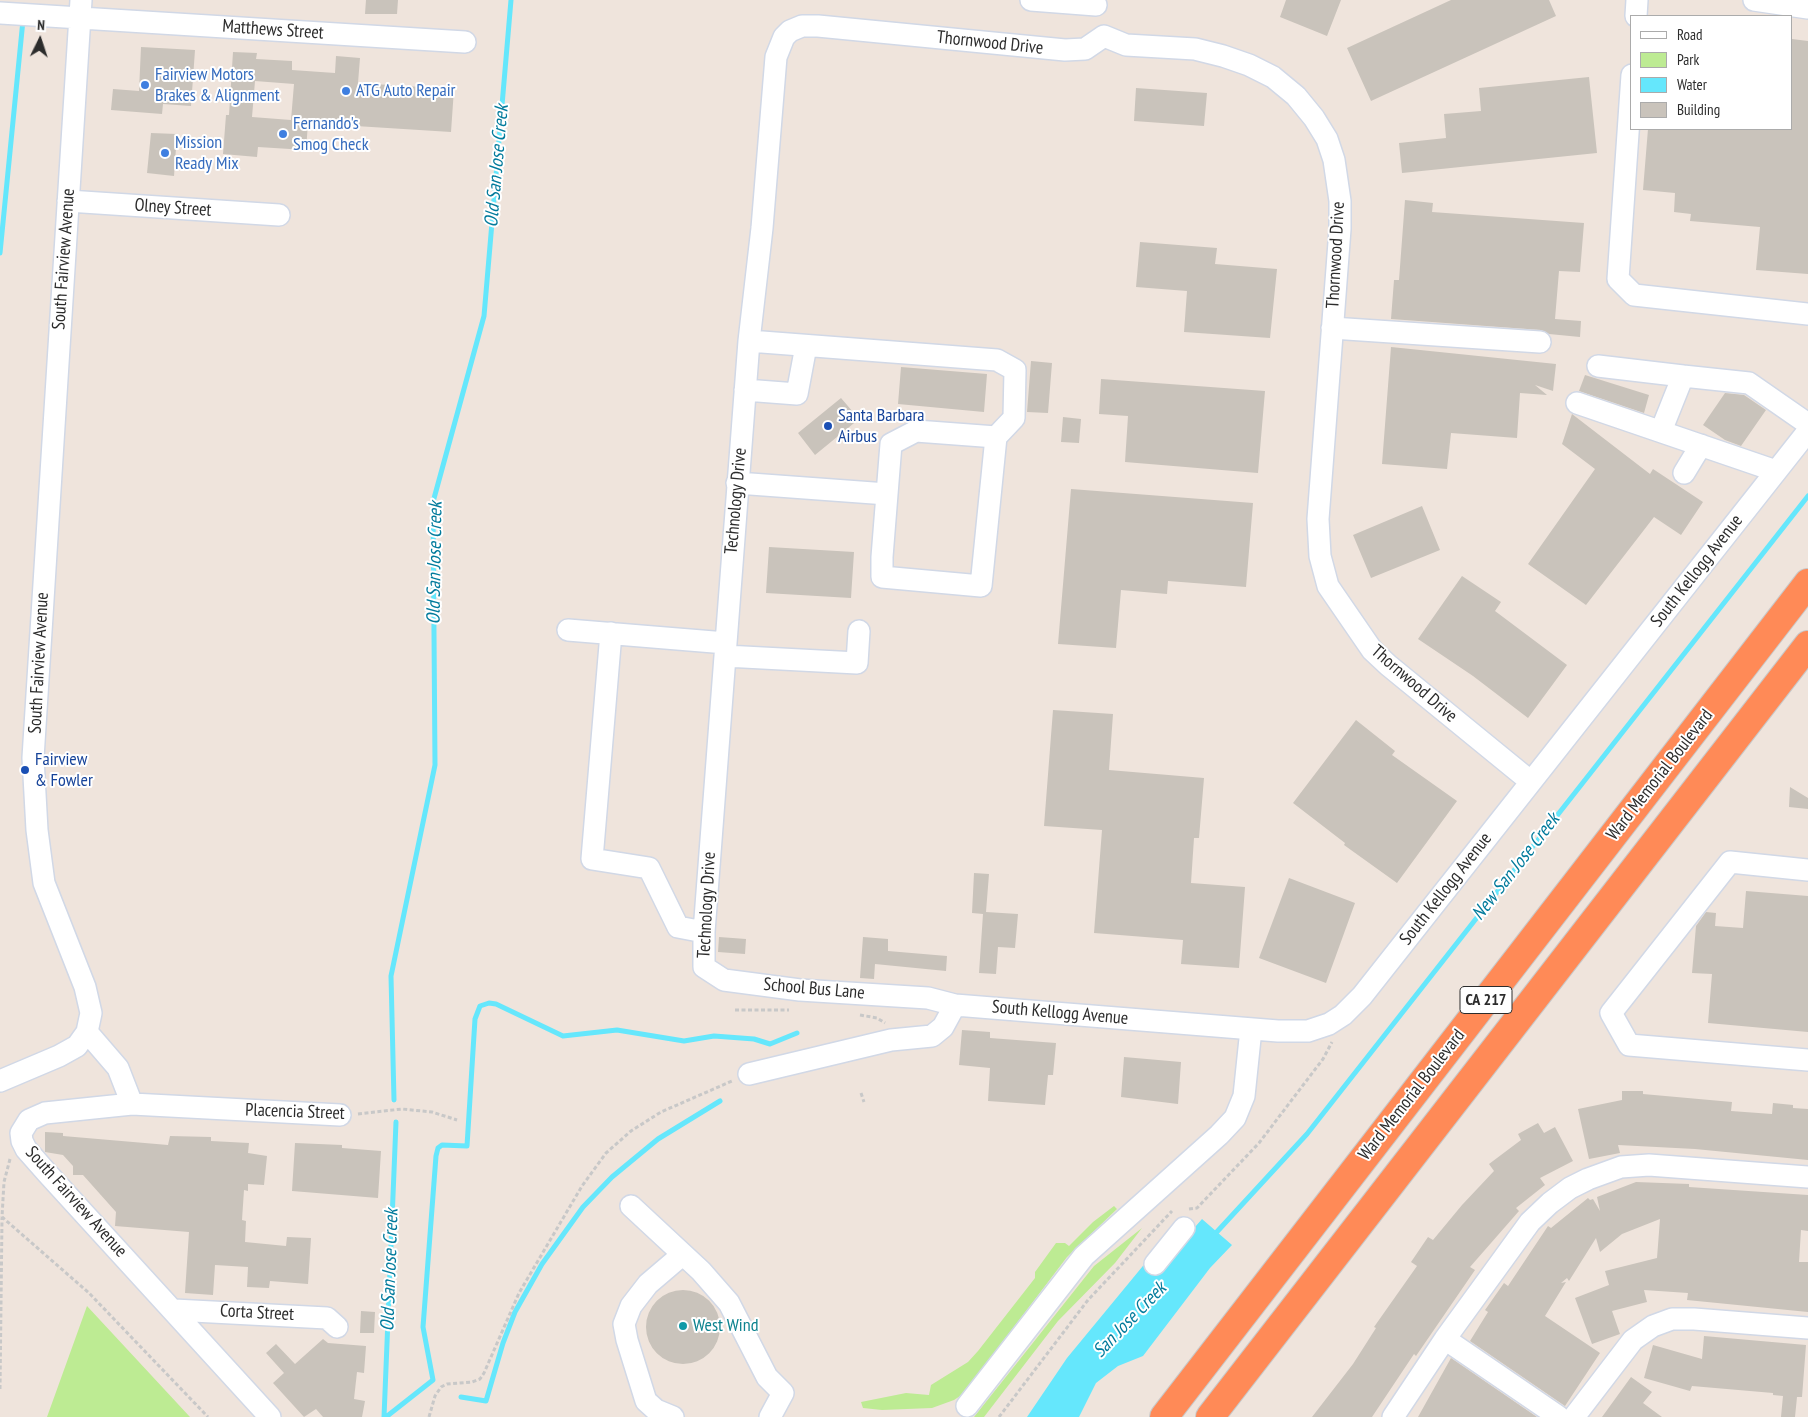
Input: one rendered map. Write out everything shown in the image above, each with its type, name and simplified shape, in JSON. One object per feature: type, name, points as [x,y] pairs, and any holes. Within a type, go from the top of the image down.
[{"type":"highway","name":"Ward Memorial Boulevard","points":[[1164,1417],[1808,583]]},
{"type":"highway","name":"CA 217","points":[[1210,1417],[1808,645]]},
{"type":"street","points":[[1031,0],[1096,3],[1095,17],[1104,36]]},
{"type":"street","points":[[1636,15],[1637,0]]},
{"type":"street","points":[[1754,0],[1808,8]]},
{"type":"street","name":"Matthews Street","points":[[0,12],[50,16],[81,9],[465,42]]},
{"type":"street","name":"South Fairview Avenue","points":[[81,9],[33,758],[36,830],[44,883],[88,996],[91,1013],[87,1032]]},
{"type":"street","name":"Thornwood Drive","points":[[784,37],[790,31],[802,26],[818,26],[1065,50],[1085,49],[1104,36],[1126,45],[1195,49],[1249,65],[1273,77],[1296,96],[1314,118],[1327,139],[1334,160],[1340,201],[1318,519],[1320,556],[1328,586],[1372,650],[1388,666],[1530,781]]},
{"type":"street","name":"Technology Drive","points":[[704,967],[704,932],[749,340],[762,228],[776,57],[784,37]]},
{"type":"street","points":[[1630,104],[1618,279],[1634,295],[1808,314]]},
{"type":"street","name":"Olney Street","points":[[68,201],[279,215]]},
{"type":"street","points":[[1332,328],[1540,342]]},
{"type":"street","points":[[749,340],[997,360],[1015,370],[1014,418],[996,437],[981,586],[882,577],[891,444],[916,431],[996,437]]},
{"type":"street","points":[[745,390],[797,394],[806,346]]},
{"type":"street","points":[[1598,366],[1749,383],[1808,424]]},
{"type":"street","points":[[1661,431],[1683,376]]},
{"type":"street","points":[[1576,403],[1776,471]]},
{"type":"street","name":"South Kellogg Avenue","points":[[928,998],[955,1005],[1251,1029],[1308,1031],[1329,1024],[1344,1015],[1362,996],[1808,431]]},
{"type":"street","points":[[1684,473],[1701,445]]},
{"type":"street","points":[[738,483],[887,494]]},
{"type":"street","points":[[568,630],[611,633],[725,649],[857,663],[859,631]]},
{"type":"street","points":[[611,633],[592,859],[649,868],[678,928],[704,932]]},
{"type":"street","points":[[1808,870],[1730,862],[1611,1013],[1629,1045],[1808,1060]]},
{"type":"street","name":"School Bus Lane","points":[[704,967],[724,980],[800,990],[928,998]]},
{"type":"street","points":[[749,1074],[891,1040],[932,1036],[943,1027],[955,1005]]},
{"type":"street","points":[[967,1406],[1084,1256],[1219,1135],[1235,1118],[1244,1096],[1251,1029]]},
{"type":"street","points":[[0,1082],[70,1051],[77,1046],[87,1032],[110,1056],[118,1068],[132,1104]]},
{"type":"street","name":"South Fairview Avenue","points":[[132,1104],[96,1106],[38,1115],[28,1120],[23,1128],[21,1133],[23,1144],[46,1173],[174,1310],[270,1417]]},
{"type":"street","name":"Placencia Street","points":[[132,1104],[340,1115]]},
{"type":"street","points":[[1393,1417],[1445,1339],[1530,1222],[1550,1203],[1588,1179],[1621,1167],[1649,1164],[1808,1177]]},
{"type":"street","points":[[631,1206],[701,1271],[729,1303],[767,1377],[783,1393],[770,1417]]},
{"type":"street","points":[[1155,1264],[1178,1219]]},
{"type":"street","points":[[674,1417],[656,1410],[646,1401],[627,1340],[624,1324],[631,1306],[648,1284],[682,1255]]},
{"type":"street","name":"Corta Street","points":[[174,1310],[327,1318],[337,1327]]},
{"type":"street","points":[[1574,1417],[1633,1340],[1653,1326],[1672,1319],[1694,1319],[1808,1328]]},
{"type":"street","points":[[1445,1339],[1558,1417]]},
{"type":"path","points":[[735,1010],[798,1010]]},
{"type":"path","points":[[857,1014],[882,1020],[886,1024],[891,1040]]},
{"type":"path","points":[[999,1417],[1088,1300],[1178,1219],[1198,1208],[1259,1142],[1328,1051],[1333,1040],[1329,1024]]},
{"type":"path","points":[[429,1417],[435,1396],[441,1387],[447,1384],[472,1382],[480,1379],[519,1293],[582,1186],[606,1153],[631,1131],[661,1112],[691,1097],[749,1074]]},
{"type":"path","points":[[860,1093],[864,1102]]},
{"type":"path","name":"Placencia Street","points":[[340,1115],[402,1109],[432,1112],[457,1120]]},
{"type":"path","points":[[0,1389],[2,1217],[6,1167],[10,1158],[23,1144]]},
{"type":"path","points":[[1150,1196],[1156,1204],[1178,1219]]},
{"type":"path","points":[[2,1217],[89,1293],[208,1417]]},
{"type":"green space","points":[[1114,1206],[1117,1209],[1067,1257],[963,1394],[954,1400],[932,1408],[882,1410],[863,1408],[861,1402],[906,1393],[929,1395],[931,1385],[968,1362],[978,1351],[1035,1278],[1035,1272],[1056,1243],[1065,1243],[1069,1246],[1093,1222]]},
{"type":"green space","points":[[1142,1228],[1115,1263],[1058,1321],[984,1417],[974,1417],[1094,1266]]},
{"type":"green space","points":[[87,1306],[190,1417],[47,1417]]},
{"type":"water","name":"San Jose Creek","points":[[1202,1219],[1232,1245],[1210,1268],[1143,1356],[1118,1366],[1096,1383],[1079,1417],[1027,1417],[1067,1358],[1147,1261],[1182,1242]]},
{"type":"building","points":[[366,0],[398,0],[397,14],[365,14]]},
{"type":"building","points":[[1286,0],[1341,0],[1327,36],[1280,17]]},
{"type":"building","points":[[1451,0],[1549,0],[1556,16],[1371,101],[1347,48]]},
{"type":"building","points":[[1793,39],[1808,41],[1808,274],[1756,270],[1760,227],[1690,221],[1691,214],[1674,212],[1675,193],[1643,190],[1648,130],[1793,130]]},
{"type":"building","points":[[141,47],[195,50],[191,106],[163,104],[162,114],[111,110],[113,89],[139,91]]},
{"type":"building","points":[[233,52],[257,53],[256,59],[292,61],[292,70],[335,73],[336,56],[360,58],[358,83],[454,89],[451,132],[308,123],[306,150],[258,147],[257,157],[223,154],[226,115],[229,115]],"holes":[[[255,81],[294,84],[291,120],[252,117]]]},
{"type":"building","points":[[1589,77],[1597,153],[1402,173],[1399,143],[1446,138],[1444,114],[1481,111],[1479,88]]},
{"type":"building","points":[[1136,88],[1207,93],[1204,126],[1134,121]]},
{"type":"building","points":[[151,133],[177,134],[174,176],[147,173]]},
{"type":"building","points":[[1405,200],[1433,203],[1432,212],[1584,223],[1580,272],[1559,271],[1555,319],[1581,321],[1580,337],[1549,334],[1541,330],[1391,319],[1394,280],[1399,280]]},
{"type":"building","points":[[1140,242],[1217,248],[1215,264],[1277,269],[1270,338],[1184,332],[1187,291],[1136,287]]},
{"type":"building","points":[[1391,347],[1556,364],[1553,391],[1535,385],[1547,395],[1520,393],[1517,438],[1451,433],[1447,469],[1382,464]]},
{"type":"building","points":[[1031,361],[1052,363],[1048,413],[1027,412]]},
{"type":"building","points":[[901,367],[987,374],[984,412],[898,404]]},
{"type":"building","points":[[1585,375],[1649,395],[1644,413],[1579,391]]},
{"type":"building","points":[[1101,379],[1265,391],[1258,473],[1125,462],[1128,416],[1099,414]]},
{"type":"building","points":[[1725,393],[1744,395],[1766,410],[1741,446],[1725,440],[1703,425]]},
{"type":"building","name":"Santa Barbara Airbus","points":[[841,398],[859,419],[815,455],[798,433]]},
{"type":"building","points":[[1572,414],[1650,474],[1653,469],[1703,502],[1681,535],[1654,517],[1586,605],[1528,564],[1595,469],[1562,444]]},
{"type":"building","points":[[1063,417],[1081,419],[1079,443],[1061,442]]},
{"type":"building","points":[[1071,489],[1253,503],[1246,587],[1168,581],[1167,594],[1121,590],[1116,648],[1058,644]]},
{"type":"building","points":[[1422,506],[1440,550],[1371,578],[1353,535]]},
{"type":"building","points":[[769,547],[854,552],[851,598],[766,593]]},
{"type":"building","points":[[1462,576],[1501,602],[1495,611],[1567,665],[1528,718],[1473,676],[1418,639]]},
{"type":"building","points":[[1053,710],[1113,714],[1109,770],[1204,778],[1199,838],[1194,838],[1191,883],[1245,887],[1239,968],[1181,964],[1183,940],[1094,933],[1102,830],[1044,826]]},
{"type":"building","points":[[1356,720],[1395,751],[1392,755],[1457,801],[1397,883],[1344,845],[1345,843],[1293,803]]},
{"type":"building","points":[[1790,787],[1808,798],[1808,809],[1789,807]]},
{"type":"building","points":[[974,873],[989,874],[986,912],[1018,914],[1015,948],[998,947],[996,974],[979,973],[983,914],[972,913]]},
{"type":"building","points":[[1289,878],[1355,903],[1326,983],[1259,958]]},
{"type":"building","points":[[1746,891],[1808,896],[1808,1032],[1708,1023],[1712,974],[1692,973],[1696,926],[1706,912],[1716,913],[1715,926],[1743,928]]},
{"type":"building","points":[[719,937],[746,939],[745,954],[718,952]]},
{"type":"building","points":[[863,937],[888,939],[888,951],[947,956],[946,971],[875,964],[874,979],[860,978]]},
{"type":"building","points":[[962,1030],[990,1032],[990,1038],[1056,1043],[1053,1075],[1048,1075],[1045,1105],[988,1101],[990,1068],[959,1065]]},
{"type":"building","points":[[1124,1057],[1181,1062],[1178,1104],[1121,1097]]},
{"type":"building","points":[[1622,1091],[1643,1091],[1643,1094],[1732,1102],[1731,1111],[1772,1114],[1773,1103],[1793,1105],[1793,1108],[1808,1109],[1808,1160],[1695,1149],[1618,1145],[1620,1153],[1589,1159],[1578,1109],[1622,1100]]},
{"type":"building","points":[[1538,1123],[1544,1133],[1555,1127],[1573,1161],[1540,1178],[1545,1185],[1516,1208],[1519,1211],[1470,1267],[1475,1270],[1416,1356],[1414,1354],[1372,1417],[1312,1417],[1353,1364],[1376,1328],[1374,1327],[1417,1266],[1411,1262],[1428,1237],[1433,1240],[1494,1171],[1489,1164],[1521,1140],[1518,1134]]},
{"type":"building","points":[[45,1132],[63,1133],[63,1136],[168,1145],[170,1136],[211,1137],[211,1141],[249,1143],[248,1153],[267,1156],[264,1185],[248,1184],[248,1191],[244,1190],[242,1220],[246,1221],[245,1242],[286,1246],[287,1237],[311,1238],[308,1284],[270,1281],[269,1288],[247,1287],[248,1267],[215,1265],[213,1295],[185,1293],[189,1232],[115,1226],[116,1212],[83,1175],[73,1175],[73,1166],[63,1155],[45,1152]]},
{"type":"building","points":[[295,1143],[342,1145],[342,1148],[381,1151],[378,1198],[292,1191]]},
{"type":"building","points":[[1636,1182],[1689,1184],[1689,1187],[1808,1195],[1808,1231],[1801,1230],[1799,1262],[1808,1262],[1808,1312],[1687,1300],[1688,1293],[1644,1290],[1647,1302],[1612,1311],[1620,1334],[1592,1344],[1575,1298],[1609,1285],[1605,1271],[1657,1258],[1660,1219],[1622,1234],[1600,1252],[1596,1238],[1569,1281],[1567,1278],[1561,1283],[1566,1282],[1545,1316],[1600,1353],[1565,1406],[1470,1341],[1488,1312],[1485,1310],[1504,1283],[1508,1286],[1548,1226],[1551,1228],[1588,1198],[1590,1200],[1593,1199],[1600,1211],[1597,1197]]},
{"type":"building","name":"West Wind","points":[[683,1290],[697,1293],[709,1301],[717,1313],[720,1327],[717,1341],[709,1353],[697,1361],[683,1364],[669,1361],[657,1353],[649,1341],[646,1327],[649,1313],[657,1301],[669,1293]]},
{"type":"building","points":[[361,1311],[375,1312],[374,1333],[360,1333]]},
{"type":"building","points":[[1704,1336],[1806,1345],[1802,1397],[1797,1397],[1795,1417],[1781,1417],[1783,1396],[1773,1395],[1773,1393],[1692,1386],[1690,1391],[1644,1378],[1653,1345],[1702,1359]]},
{"type":"building","points":[[323,1339],[328,1343],[366,1346],[364,1373],[357,1372],[354,1399],[365,1401],[362,1417],[323,1417],[316,1409],[304,1417],[273,1383],[284,1373],[266,1353],[276,1344],[295,1364]]},
{"type":"building","points":[[1451,1358],[1537,1417],[1418,1417]]},
{"type":"building","points":[[1631,1377],[1652,1392],[1643,1403],[1662,1417],[1602,1417]]},
{"type":"waterway","name":"Old San Jose Creek","points":[[394,1100],[391,976],[435,765],[433,502],[484,316],[511,0]]},
{"type":"waterway","points":[[0,253],[23,20]]},
{"type":"waterway","name":"New San Jose Creek","points":[[1214,1235],[1307,1134],[1808,496]]},
{"type":"waterway","points":[[386,1417],[433,1380],[423,1327],[436,1156],[438,1148],[442,1145],[467,1146],[475,1019],[480,1006],[489,1003],[496,1004],[563,1036],[617,1030],[684,1041],[714,1036],[754,1039],[770,1044],[797,1033]]},
{"type":"waterway","points":[[461,1397],[486,1401],[503,1343],[515,1312],[542,1264],[583,1207],[612,1177],[658,1139],[720,1101]]},
{"type":"waterway","name":"Old San Jose Creek","points":[[384,1417],[396,1122]]},
{"type":"place","name":"Fairview Motors Brakes & Alignment","points":[[145,85]]},
{"type":"place","name":"ATG Auto Repair","points":[[346,91]]},
{"type":"place","name":"Fernando's Smog Check","points":[[283,134]]},
{"type":"place","name":"Mission Ready Mix","points":[[165,153]]},
{"type":"place","name":"Santa Barbara Airbus","points":[[828,426]]},
{"type":"place","name":"Fairview & Fowler","points":[[25,770]]},
{"type":"place","name":"West Wind","points":[[683,1326]]}]
